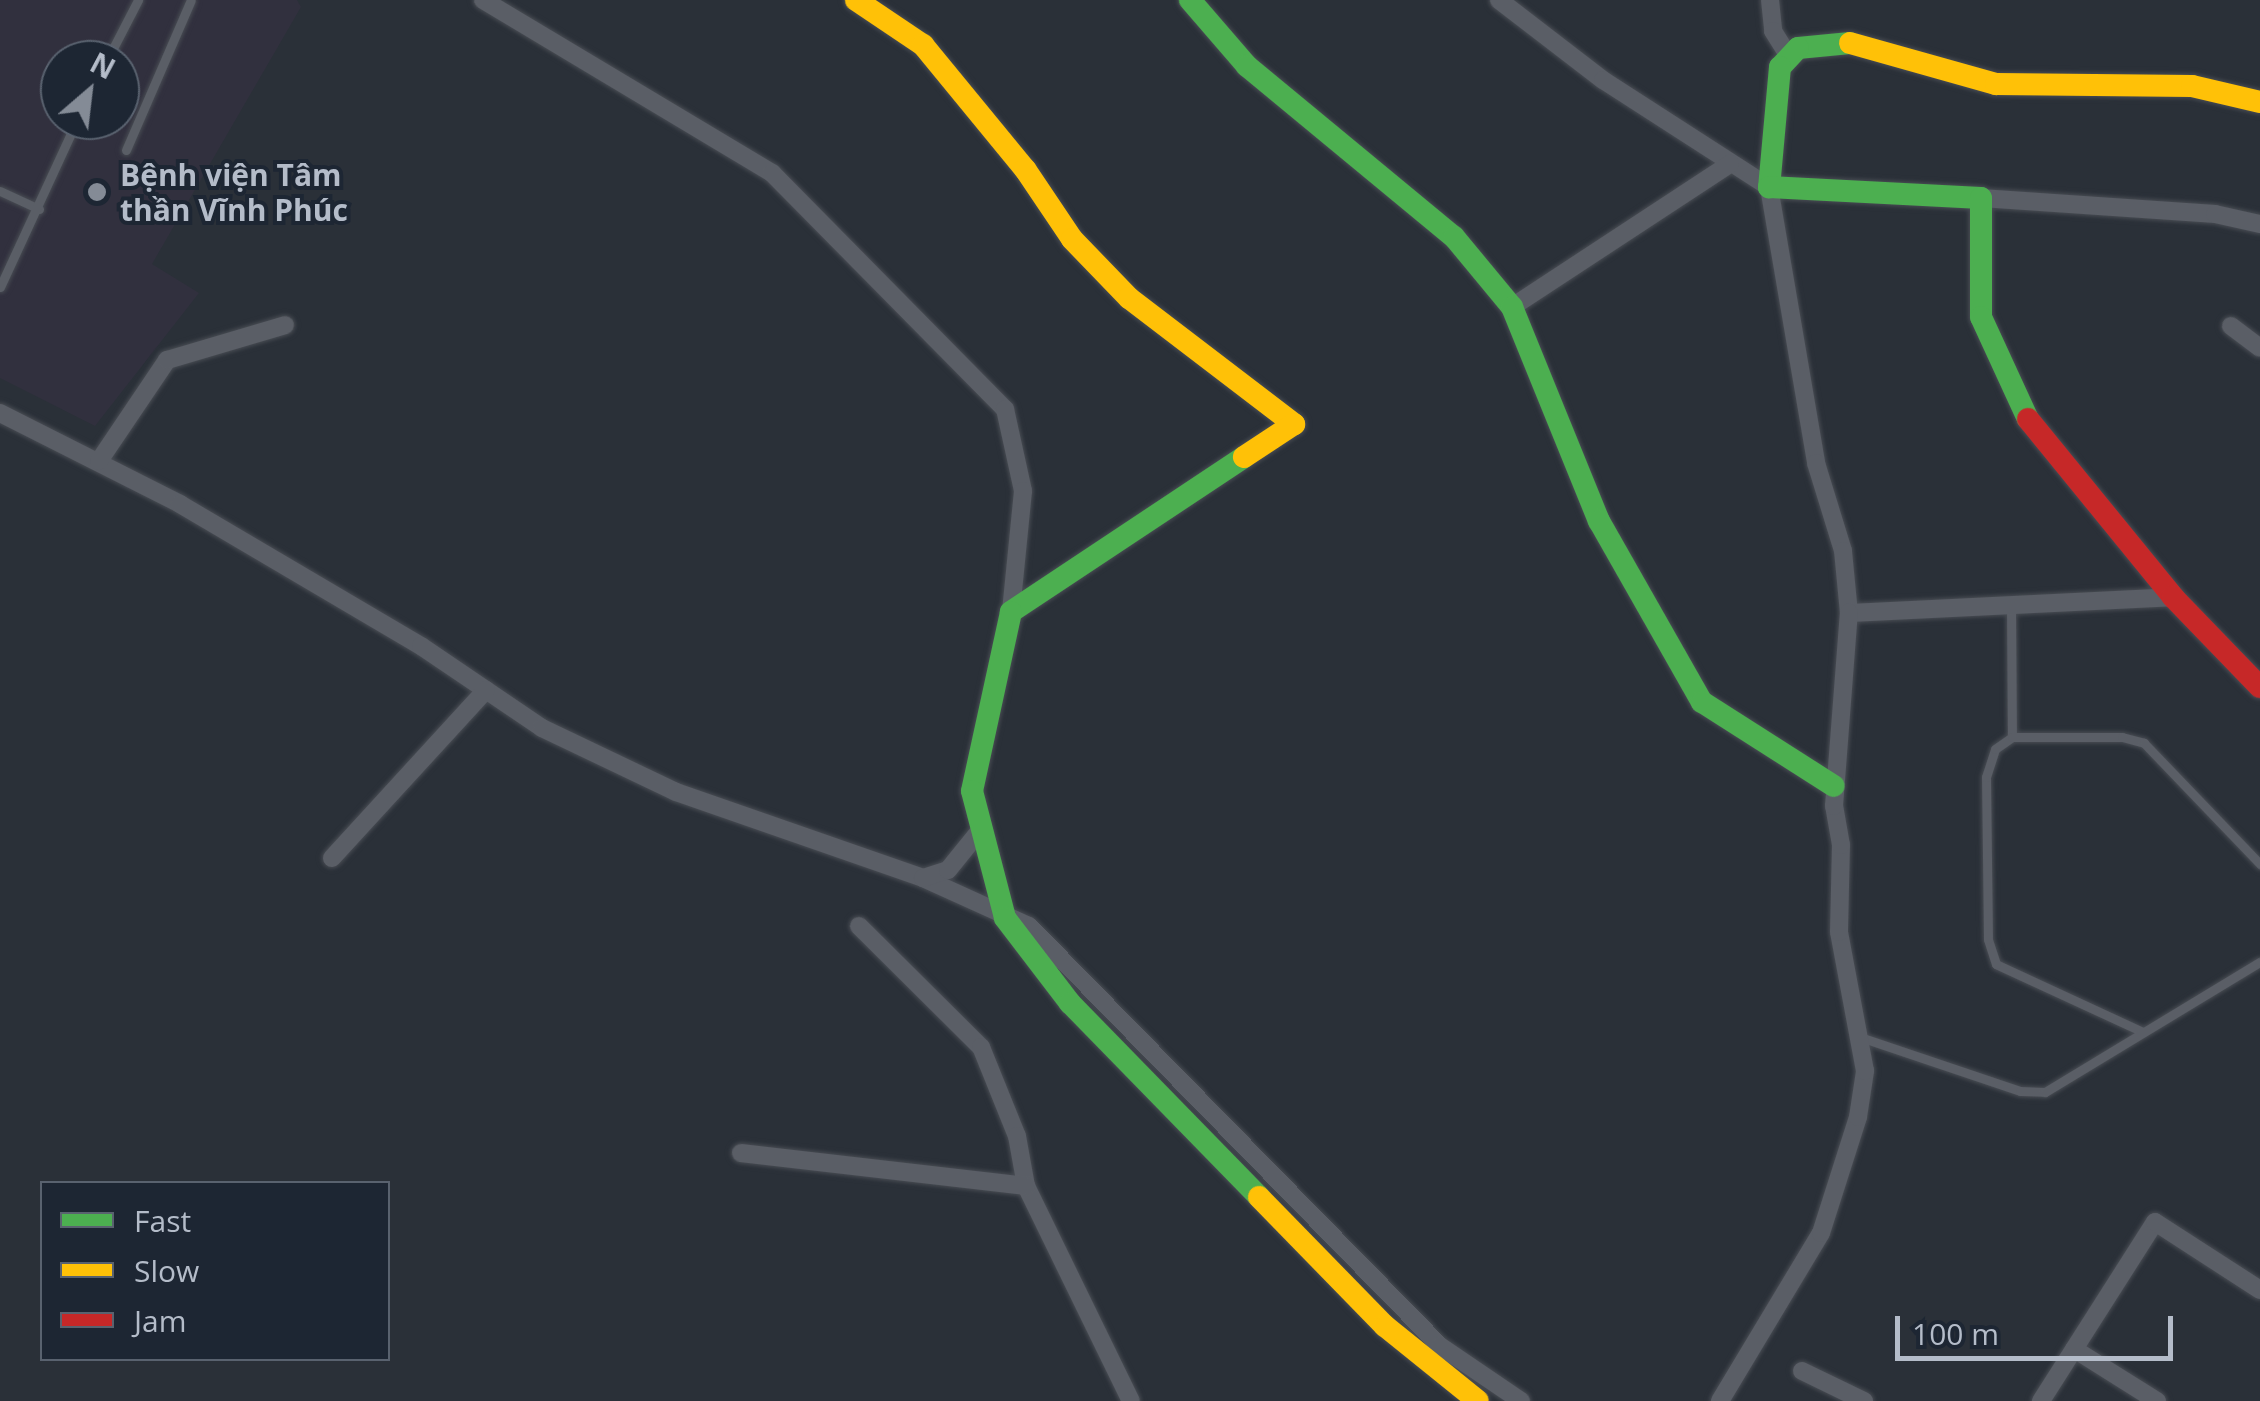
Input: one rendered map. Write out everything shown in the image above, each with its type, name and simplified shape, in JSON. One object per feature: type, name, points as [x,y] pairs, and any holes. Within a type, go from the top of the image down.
[{"type":"street","points":[[482,0],[772,173],[1005,409],[1023,491],[1011,612],[978,741],[972,790],[1005,918],[1070,1003],[1385,1326],[1478,1401]]},
{"type":"street","points":[[856,0],[923,45],[1025,169],[1072,239],[1129,298],[1294,424],[1011,612]]},
{"type":"street","points":[[1190,0],[1247,66],[1454,238],[1512,307],[1599,520],[1694,691],[1782,758],[1834,786]]},
{"type":"street","points":[[1499,0],[1603,80],[1770,186],[2196,212],[2260,224]]},
{"type":"street","points":[[1770,0],[1773,32],[1790,57]]},
{"type":"street","points":[[1720,1401],[1821,1232],[1858,1118],[1865,1071],[1838,932],[1841,845],[1834,786],[1848,613],[1843,551],[1816,463],[1770,186],[1772,115],[1780,67],[1798,48],[1841,40],[1996,84],[2192,86],[2260,102]]},
{"type":"street","points":[[1512,307],[1730,164]]},
{"type":"street","points":[[1981,198],[1981,317],[2002,370],[2036,433],[2173,597],[2260,686]]},
{"type":"street","points":[[100,461],[167,360],[285,325]]},
{"type":"street","points":[[2231,326],[2260,348]]},
{"type":"street","points":[[0,413],[100,461],[486,690],[542,728],[676,792],[923,878],[1028,926],[1440,1346],[1520,1401]]},
{"type":"street","points":[[1848,613],[2173,597]]},
{"type":"street","points":[[332,858],[486,690]]},
{"type":"street","points":[[923,878],[948,870],[982,828]]},
{"type":"street","points":[[858,926],[981,1046],[1018,1136],[1026,1186],[1131,1401]]},
{"type":"street","points":[[741,1153],[1026,1186]]},
{"type":"street","points":[[2040,1401],[2156,1222],[2260,1290]]},
{"type":"street","points":[[2074,1348],[2157,1401]]},
{"type":"street","points":[[1802,1370],[1864,1401]]},
{"type":"lane","points":[[117,40],[138,0]]},
{"type":"lane","points":[[126,150],[191,0]]},
{"type":"lane","points":[[0,287],[68,140]]},
{"type":"lane","points":[[0,191],[38,209]]},
{"type":"lane","points":[[2011,605],[2012,737]]},
{"type":"lane","points":[[2143,1032],[2005,971],[1990,953],[1986,777],[1995,748],[2012,737],[2122,736],[2144,743],[2260,864]]},
{"type":"lane","points":[[1860,1037],[2033,1094],[2260,962]]},
{"type":"shaded area","name":"Bệnh viện Tâm thần Vĩnh Phúc","points":[[0,0],[297,0],[301,7],[152,264],[199,293],[95,426],[0,378]]},
{"type":"traffic: fast","points":[[1190,0],[1247,66],[1454,237],[1512,307],[1599,521],[1702,702],[1834,786]]},
{"type":"traffic: fast","points":[[1850,43],[1798,48],[1780,67],[1769,187],[1981,198],[1981,317],[2028,419]]},
{"type":"traffic: fast","points":[[1244,457],[1011,612],[972,791],[1005,918],[1070,1003],[1259,1197]]},
{"type":"traffic: slow","points":[[856,0],[923,45],[1025,169],[1072,239],[1129,298],[1294,424],[1244,457]]},
{"type":"traffic: slow","points":[[1850,43],[1996,84],[2192,86],[2260,102]]},
{"type":"traffic: slow","points":[[1259,1197],[1385,1326],[1478,1401]]},
{"type":"traffic: jam","points":[[2028,419],[2173,597],[2260,687]]},
{"type":"place","name":"Bệnh viện Tâm thần Vĩnh Phúc","points":[[97,192]]}]
